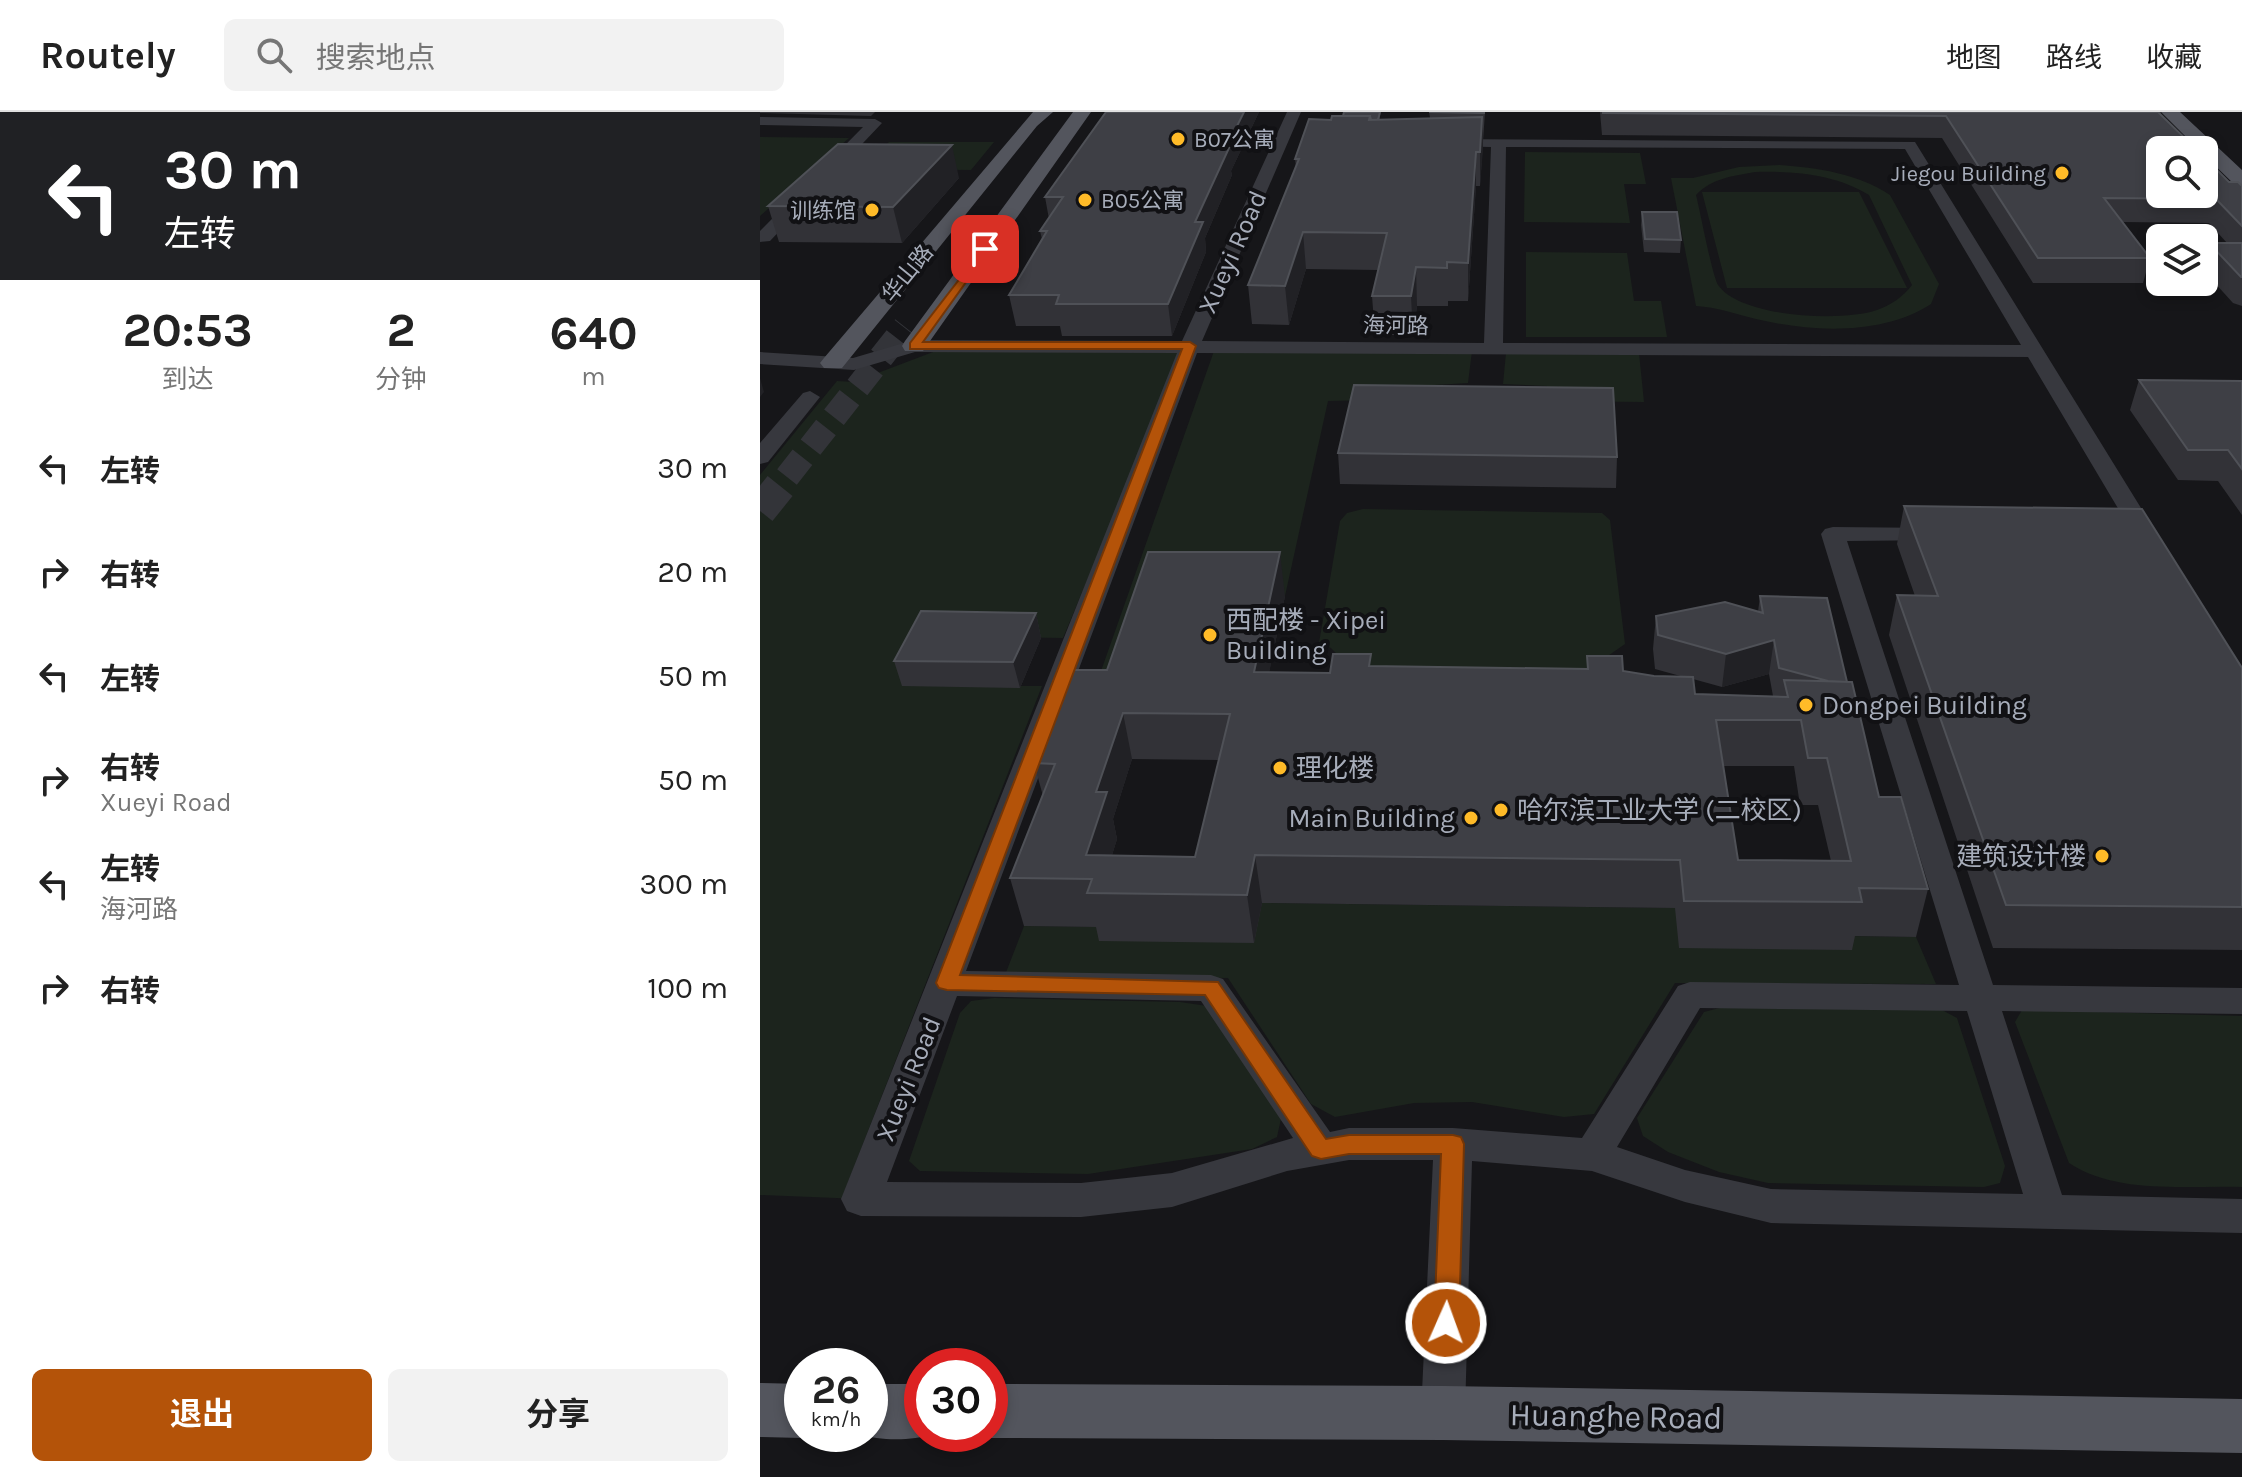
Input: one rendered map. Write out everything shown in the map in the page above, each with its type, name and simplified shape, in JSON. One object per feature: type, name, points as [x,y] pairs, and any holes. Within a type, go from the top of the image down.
[{"type":"main road","points":[[901,333],[1046,112]]},
{"type":"main road","name":"华山路","points":[[843,364],[1031,122],[1046,112]]},
{"type":"main road","name":"华山路","points":[[901,333],[1037,148],[1071,112]]},
{"type":"main road","points":[[901,333],[1082,112]]},
{"type":"main road","points":[[2170,112],[2242,181]]},
{"type":"main road","points":[[760,1410],[784,1411]]},
{"type":"main road","name":"Huanghe Road","points":[[1008,1411],[1443,1413],[2242,1426]]},
{"type":"street","name":"Xueyi Road","points":[[1294,112],[1290,141],[1190,346],[947,983],[861,1199],[1081,1200],[1172,1190],[1287,1155],[1321,1149]]},
{"type":"street","points":[[760,237],[764,237],[875,123],[761,116]]},
{"type":"street","points":[[1422,142],[1910,145],[2162,563]]},
{"type":"street","points":[[1493,350],[1499,142]]},
{"type":"street","name":"海河路","points":[[760,358],[843,364],[901,333],[1190,346],[2034,351]]},
{"type":"street","points":[[760,457],[810,397]]},
{"type":"street","points":[[1959,535],[1833,534],[2048,1212]]},
{"type":"street","points":[[2115,536],[2147,537]]},
{"type":"street","points":[[947,983],[1211,988],[1321,1149],[1349,1144],[1453,1144],[1560,1150],[1592,1155],[1685,1186],[1771,1206],[2242,1216]]},
{"type":"street","points":[[1592,1155],[1690,995],[2242,1001]]},
{"type":"street","points":[[1443,1413],[1453,1144]]},
{"type":"shaded area","points":[[760,137],[849,138],[760,216]]},
{"type":"shaded area","points":[[889,142],[994,142],[971,170],[862,169]]},
{"type":"shaded area","points":[[1525,152],[1640,153],[1646,184],[1624,184],[1630,223],[1524,222]]},
{"type":"shaded area","points":[[1779,165],[1823,170],[1864,181],[1890,195],[1939,284],[1931,304],[1891,322],[1845,328],[1799,327],[1696,306],[1671,178],[1693,178],[1739,167]],"holes":[[[1755,172],[1799,173],[1828,178],[1869,195],[1912,285],[1882,308],[1841,316],[1769,311],[1730,296],[1715,279],[1696,195],[1723,179]]]},
{"type":"shaded area","points":[[1702,192],[1859,192],[1907,288],[1727,288]]},
{"type":"shaded area","points":[[1526,252],[1627,253],[1634,301],[1661,301],[1667,337],[1526,337]]},
{"type":"shaded area","points":[[941,349],[1183,351],[1063,638],[928,636],[903,686],[1042,686],[843,1195],[861,1199],[760,1195],[760,475],[837,381],[854,382]]},
{"type":"shaded area","points":[[1214,351],[1472,351],[1468,383],[1419,386],[1417,399],[1328,401],[1285,596],[1089,705]]},
{"type":"shaded area","points":[[1506,353],[1639,353],[1644,402],[1551,401],[1547,386],[1503,384]]},
{"type":"shaded area","points":[[1363,509],[1602,513],[1610,520],[1625,644],[1602,660],[1602,679],[1335,677],[1339,656],[1319,643],[1340,521],[1347,513]]},
{"type":"shaded area","points":[[1262,903],[1675,908],[1849,936],[1916,937],[1936,984],[1675,983],[1594,1114],[1564,1117],[1472,1102],[1414,1103],[1335,1117],[1311,1104],[1228,978],[1005,975],[1024,926],[1103,927],[1253,943]]},
{"type":"shaded area","points":[[994,998],[1180,1002],[1207,1006],[1282,1114],[1277,1137],[1252,1149],[1088,1174],[920,1171],[909,1161],[960,1013],[971,1001]]},
{"type":"shaded area","points":[[1735,1004],[1942,1010],[1957,1018],[2005,1166],[2000,1183],[1984,1187],[1768,1183],[1719,1172],[1668,1152],[1643,1136],[1637,1118],[1704,1012]]},
{"type":"shaded area","points":[[2022,1010],[2242,1016],[2242,1187],[2131,1184],[2088,1173],[2069,1163],[2015,1022]]},
{"type":"building","points":[[1106,112],[1244,112],[1195,222],[1203,222],[1168,304],[1056,304],[1059,295],[1009,295],[1047,231],[1040,231],[1063,197],[1045,197]]},
{"type":"building","points":[[1344,112],[1380,112],[1378,120],[1371,120],[1370,116],[1343,116]]},
{"type":"building","points":[[2158,112],[2183,136],[2146,136],[2146,198],[2104,198],[2146,253],[2146,258],[2038,258],[1946,116],[1603,113]]},
{"type":"building","points":[[1332,116],[1370,116],[1369,120],[1482,117],[1480,152],[1476,152],[1468,263],[1447,262],[1447,268],[1416,267],[1411,296],[1372,296],[1387,233],[1303,232],[1285,286],[1248,285],[1299,159],[1295,159],[1309,119],[1331,120]]},
{"type":"building","points":[[838,144],[952,145],[893,207],[768,206]]},
{"type":"building","points":[[2218,171],[2229,182],[2238,182],[2242,186],[2242,226],[2218,201]]},
{"type":"building","points":[[1642,212],[1677,212],[1681,240],[1645,239]]},
{"type":"building","points":[[2218,243],[2242,243],[2241,277],[2218,253]]},
{"type":"building","points":[[2139,380],[2242,381],[2242,469],[2228,450],[2188,450]]},
{"type":"building","points":[[1354,385],[1613,388],[1617,457],[1338,453]]},
{"type":"building","name":"建筑设计楼","points":[[1904,506],[2142,509],[2242,668],[2242,907],[2006,905],[1897,595],[1938,596]]},
{"type":"building","points":[[1148,552],[1280,552],[1254,672],[1330,673],[1333,654],[1371,654],[1369,666],[1588,669],[1587,656],[1622,656],[1623,671],[1693,677],[1695,694],[1788,697],[1784,680],[1852,682],[1879,797],[1901,797],[1928,889],[1859,888],[1862,902],[1684,901],[1680,860],[1255,855],[1247,895],[1087,893],[1092,879],[1010,878],[1055,764],[1034,763],[1072,670],[1107,670]],"holes":[[[1123,713],[1230,714],[1195,857],[1086,855],[1107,792],[1096,792]],[[1716,720],[1801,720],[1808,758],[1827,758],[1851,861],[1738,860]]]},
{"type":"building","points":[[1760,596],[1827,598],[1847,682],[1828,681],[1779,668],[1774,640],[1726,654],[1658,635],[1656,616],[1725,602],[1763,613]]},
{"type":"building","points":[[921,611],[1036,613],[1013,662],[894,661]]},
{"type":"tunnel","points":[[787,477],[905,327]]},
{"type":"tunnel","points":[[760,511],[789,475]]},
{"type":"place","name":"B07公寓","points":[[1178,139]]},
{"type":"place","name":"Jiegou Building","points":[[2062,173]]},
{"type":"place","name":"B05公寓","points":[[1085,200]]},
{"type":"place","name":"训练馆","points":[[872,210]]},
{"type":"place","name":"西配楼 - Xipei Building","points":[[1210,635]]},
{"type":"place","name":"Dongpei Building","points":[[1806,705]]},
{"type":"place","name":"理化楼","points":[[1280,768]]},
{"type":"place","name":"哈尔滨工业大学 (二校区)","points":[[1501,810]]},
{"type":"place","name":"Main Building","points":[[1471,818]]},
{"type":"place","name":"建筑设计楼","points":[[2102,856]]},
{"type":"route","points":[[985,249],[914,346],[1190,346],[947,983],[1211,988],[1321,1149],[1349,1144],[1453,1144],[1446,1323]]}]
